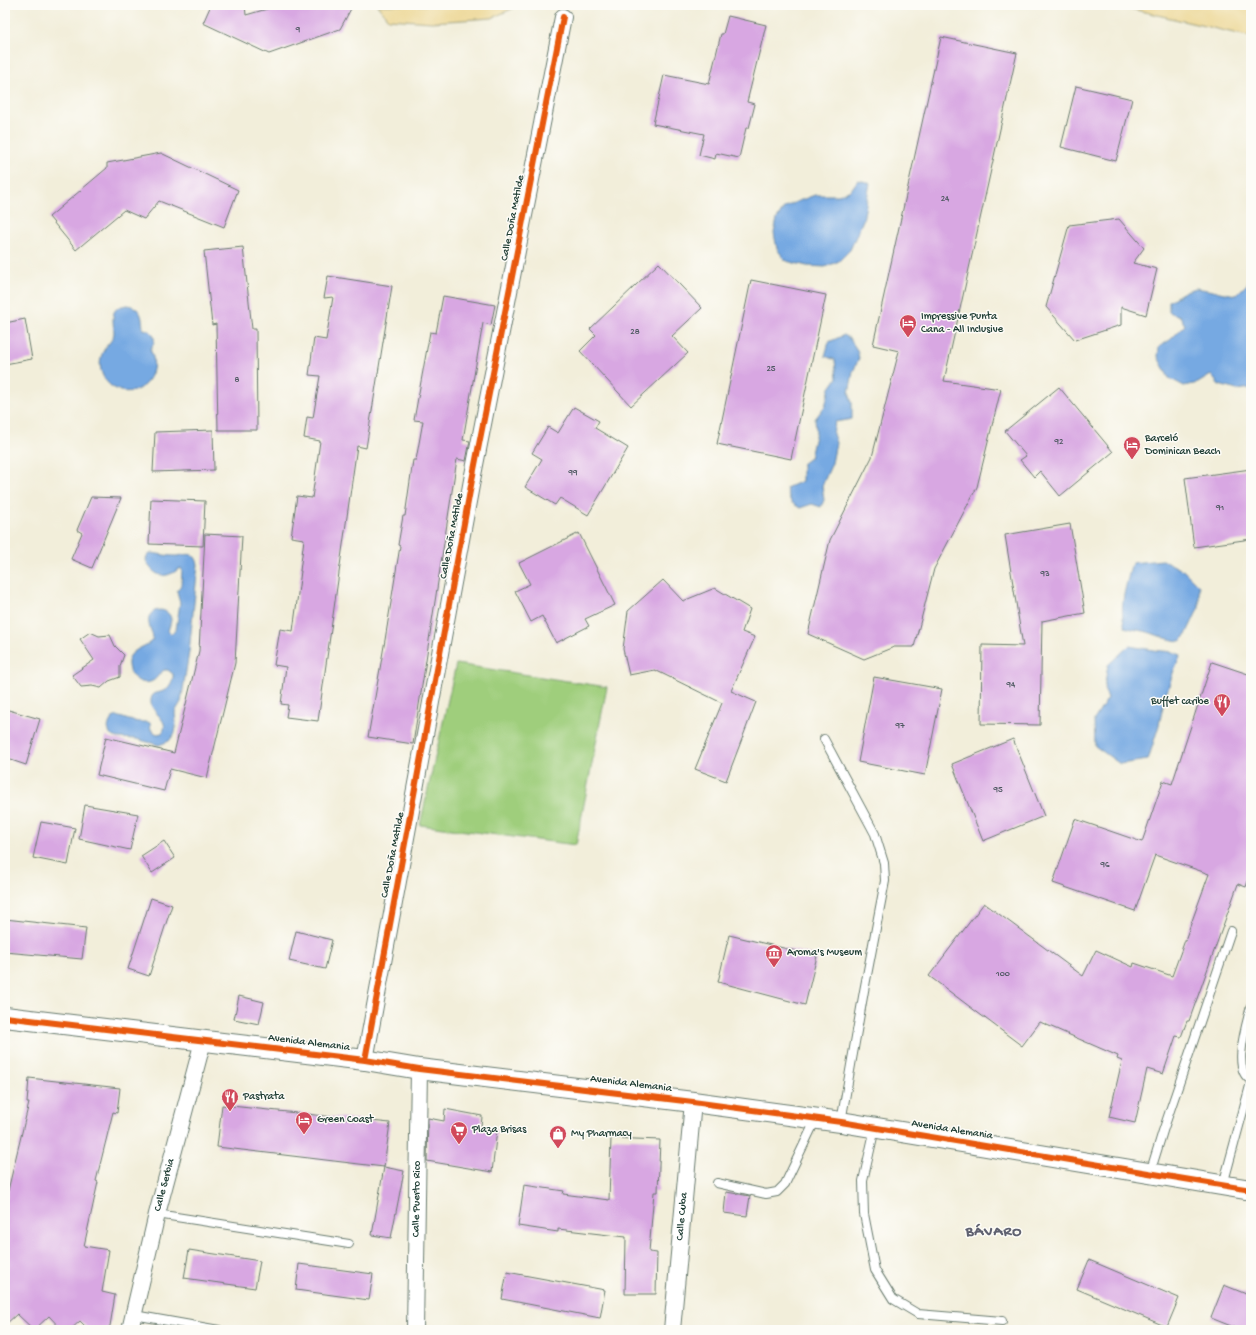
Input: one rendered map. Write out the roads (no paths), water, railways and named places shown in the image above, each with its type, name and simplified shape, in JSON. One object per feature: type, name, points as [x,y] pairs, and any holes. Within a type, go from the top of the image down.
[{"type":"street","name":"Calle Doña Matilde","points":[[365,1060],[470,496],[563,17]]},
{"type":"street","name":"Avenida Alemania","points":[[5,1017],[365,1060],[419,1069],[693,1102],[841,1122],[1251,1190]]},
{"type":"street","name":"Calle Serbia","points":[[132,1323],[157,1214],[203,1041]]},
{"type":"street","name":"Calle Puerto Rico","points":[[415,1330],[419,1069]]},
{"type":"street","name":"Calle Cuba","points":[[672,1330],[693,1102]]},
{"type":"lane","points":[[824,739],[875,834],[884,863],[885,882],[841,1122]]},
{"type":"lane","points":[[1150,1173],[1231,931]]},
{"type":"lane","points":[[1223,1185],[1251,1081],[1246,1078],[1241,1068],[1244,1036],[1251,1006]]},
{"type":"lane","points":[[717,1183],[766,1194],[777,1192],[785,1184],[816,1119]]},
{"type":"lane","points":[[875,1128],[863,1181],[864,1214],[875,1270],[893,1299],[918,1314],[1002,1321]]},
{"type":"lane","points":[[157,1214],[349,1244]]},
{"type":"lane","points":[[132,1323],[219,1330]]},
{"type":"water","points":[[858,180],[870,183],[863,220],[850,250],[839,261],[825,267],[807,266],[786,261],[777,249],[774,233],[777,219],[784,208],[815,195],[839,195],[851,190]]},
{"type":"water","points":[[1251,259],[1251,388],[1237,390],[1219,385],[1211,375],[1198,383],[1184,386],[1169,378],[1158,357],[1159,347],[1170,340],[1185,325],[1180,316],[1169,312],[1169,301],[1186,291],[1196,288],[1236,295],[1248,283]]},
{"type":"water","points":[[122,306],[133,306],[139,311],[142,317],[143,329],[150,331],[154,336],[154,342],[150,349],[153,359],[153,369],[150,377],[145,384],[138,389],[129,392],[120,391],[111,386],[102,374],[100,364],[105,348],[112,340],[114,335],[113,318],[115,311]]},
{"type":"water","points":[[844,335],[849,338],[857,350],[859,358],[853,372],[849,393],[852,403],[852,419],[835,422],[833,434],[836,443],[832,463],[822,486],[824,500],[821,507],[812,504],[800,508],[791,502],[786,488],[802,481],[802,464],[810,458],[816,431],[815,419],[825,406],[830,388],[837,378],[835,360],[825,356],[829,342]]},
{"type":"water","points":[[152,553],[172,556],[189,554],[194,556],[198,564],[189,652],[181,702],[175,712],[175,733],[169,741],[159,745],[136,739],[118,738],[112,736],[108,727],[113,718],[118,717],[134,721],[148,722],[150,723],[151,730],[157,734],[162,733],[164,728],[162,720],[151,705],[151,700],[154,694],[167,689],[172,680],[173,674],[168,670],[164,670],[154,680],[145,683],[135,679],[129,671],[128,666],[130,656],[151,642],[153,639],[149,626],[149,617],[151,614],[157,610],[164,611],[170,615],[171,619],[168,631],[171,634],[176,630],[180,603],[177,591],[181,585],[182,570],[181,568],[166,575],[155,573],[146,560],[147,556]]},
{"type":"water","points":[[1163,560],[1184,571],[1199,586],[1199,607],[1185,637],[1180,641],[1125,627],[1123,619],[1122,611],[1124,595],[1132,563]]},
{"type":"water","points":[[1129,646],[1173,652],[1181,655],[1174,670],[1164,701],[1159,725],[1148,760],[1120,764],[1095,746],[1094,720],[1108,698],[1104,688],[1108,665]]},
{"type":"place","name":"Impressive Punta Cana - All Inclusive","points":[[908,338]]},
{"type":"place","name":"Barceló Dominican Beach","points":[[1132,460]]},
{"type":"place","name":"Buffet caribe","points":[[1222,717]]},
{"type":"place","name":"Aroma's Museum","points":[[774,968]]},
{"type":"place","name":"Pastrata","points":[[230,1112]]},
{"type":"place","name":"Green Coast","points":[[304,1135]]},
{"type":"place","name":"Plaza Brisas","points":[[459,1145]]},
{"type":"place","name":"My Pharmacy","points":[[558,1149]]},
{"type":"district","name":"BÁVARO","points":[[994,1232]]}]
